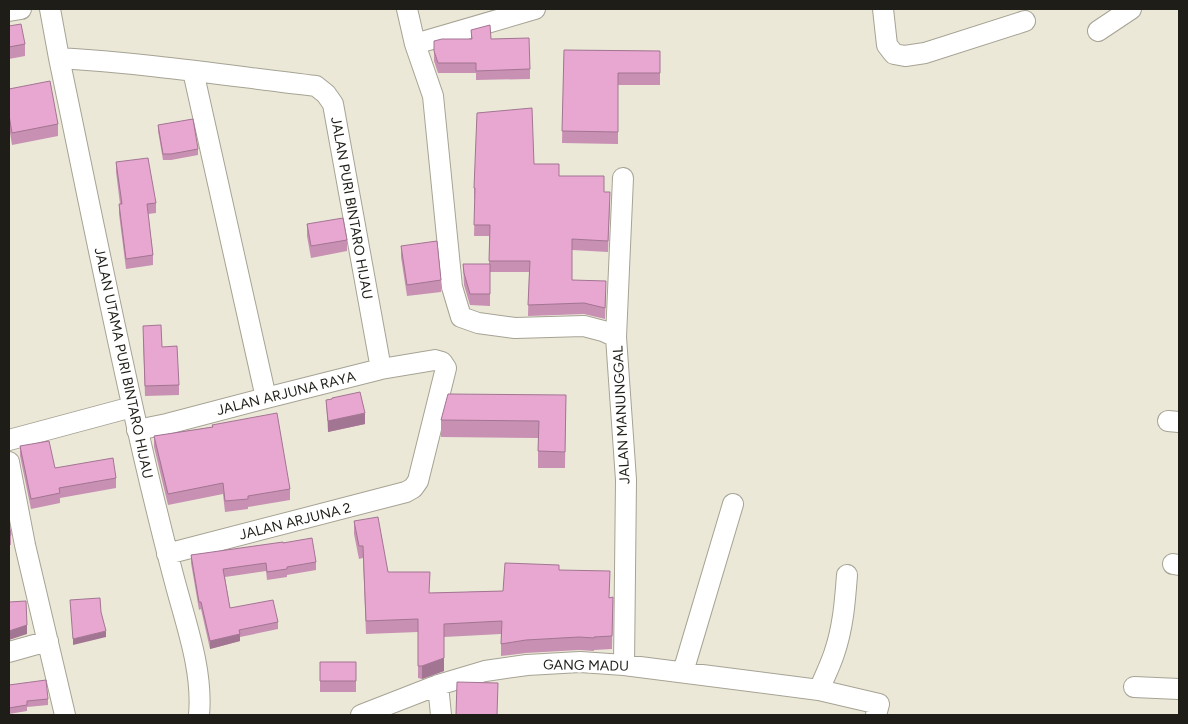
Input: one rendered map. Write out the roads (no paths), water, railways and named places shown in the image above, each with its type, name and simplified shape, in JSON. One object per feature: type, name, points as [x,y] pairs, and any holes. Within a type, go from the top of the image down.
[{"type":"street","points":[[9,11],[20,9]]},
{"type":"street","name":"JALAN UTAMA PURI BINTARO HIJAU","points":[[50,9],[137,430],[196,663],[201,702],[200,715]]},
{"type":"street","name":"JALAN MANUNGGAL","points":[[407,9],[415,44],[433,96],[452,287],[461,317],[478,323],[515,328],[584,326],[616,337],[626,480],[624,665]]},
{"type":"street","points":[[415,44],[535,9]]},
{"type":"street","points":[[883,9],[887,45],[894,54],[905,56],[925,53],[1025,21]]},
{"type":"street","points":[[1098,31],[1131,9]]},
{"type":"street","name":"JALAN PURI BINTARO HIJAU","points":[[59,58],[193,71],[316,86],[326,94],[334,104],[381,369]]},
{"type":"street","points":[[193,71],[266,398]]},
{"type":"street","points":[[616,337],[623,178]]},
{"type":"street","name":"JALAN ARJUNA RAYA","points":[[137,430],[381,369],[436,360],[442,362],[446,368],[418,481]]},
{"type":"street","points":[[9,440],[132,407]]},
{"type":"street","points":[[9,462],[17,547],[48,641],[65,715]]},
{"type":"street","name":"JALAN ARJUNA 2","points":[[167,554],[406,492],[413,488],[418,481]]},
{"type":"street","points":[[684,672],[732,504]]},
{"type":"street","points":[[819,690],[834,656],[839,639],[846,575]]},
{"type":"street","points":[[9,652],[48,641]]},
{"type":"street","name":"GANG MADU","points":[[360,715],[438,685],[485,671],[527,665],[580,662],[684,672],[819,690],[879,704],[876,715]]},
{"type":"street","points":[[438,685],[441,715]]},
{"type":"street","points":[[1134,687],[1179,689]]}]
